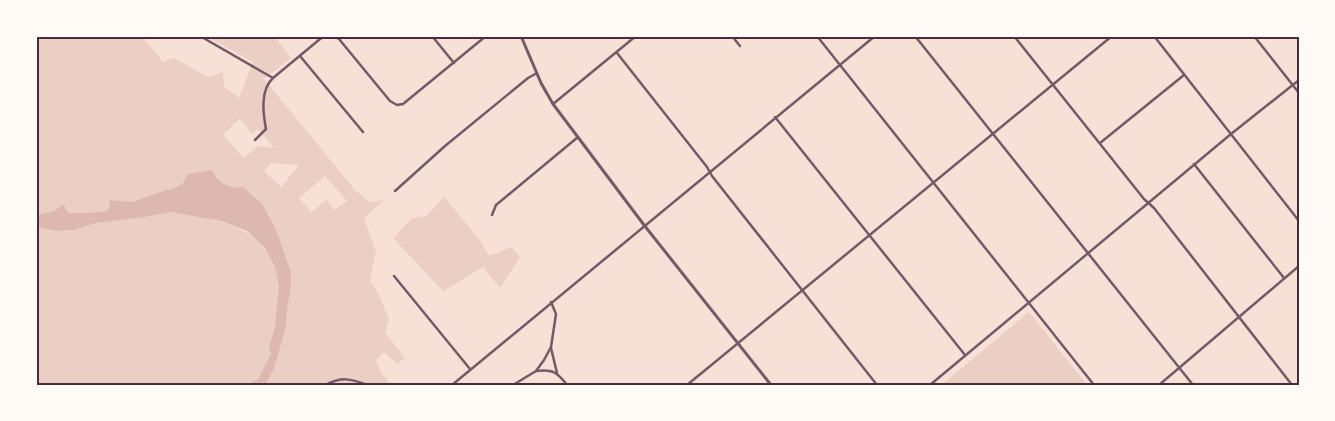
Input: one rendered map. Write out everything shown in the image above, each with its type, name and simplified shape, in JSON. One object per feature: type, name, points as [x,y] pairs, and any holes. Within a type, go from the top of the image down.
[{"type":"street","points":[[200,36],[273,78]]},
{"type":"street","points":[[254,140],[266,129],[264,117],[267,84],[319,38],[325,36]]},
{"type":"street","points":[[333,36],[339,39],[395,105],[403,104],[486,36]]},
{"type":"street","points":[[432,36],[454,63]]},
{"type":"street","points":[[521,36],[536,73],[553,104],[644,225],[771,385]]},
{"type":"street","points":[[553,104],[636,36]]},
{"type":"street","points":[[732,36],[740,46]]},
{"type":"street","points":[[818,36],[932,183],[1094,385]]},
{"type":"street","points":[[452,385],[775,117],[876,36]]},
{"type":"street","points":[[915,36],[1193,385]]},
{"type":"street","points":[[1014,36],[1149,203],[1292,385]]},
{"type":"street","points":[[687,385],[1112,36]]},
{"type":"street","points":[[1154,36],[1299,221]]},
{"type":"street","points":[[1254,36],[1299,93]]},
{"type":"street","points":[[616,53],[877,385]]},
{"type":"street","points":[[300,56],[363,132]]},
{"type":"street","points":[[395,191],[445,146],[536,73]]},
{"type":"street","points":[[1100,143],[1184,75]]},
{"type":"street","points":[[930,385],[1194,164],[1299,80]]},
{"type":"street","points":[[775,117],[965,355]]},
{"type":"street","points":[[492,215],[496,205],[578,137]]},
{"type":"street","points":[[1194,164],[1284,278]]},
{"type":"street","points":[[1159,385],[1299,266]]},
{"type":"street","points":[[394,276],[470,369]]},
{"type":"street","points":[[551,302],[556,314],[551,347],[553,360],[558,373],[567,385]]},
{"type":"street","points":[[513,385],[536,371],[551,347]]},
{"type":"street","points":[[536,371],[546,370],[558,373]]},
{"type":"street","points":[[325,385],[338,378],[359,381],[366,385]]},
{"type":"shaded area","points":[[36,36],[142,36],[163,62],[174,58],[208,77],[223,72],[224,87],[239,98],[253,62],[206,36],[274,36],[291,58],[264,79],[355,190],[370,202],[384,200],[364,218],[376,252],[370,280],[389,319],[385,332],[405,358],[397,364],[384,352],[376,360],[381,373],[391,385],[266,385],[286,327],[291,271],[282,248],[243,187],[227,185],[214,175],[189,174],[184,182],[173,189],[132,202],[110,200],[109,209],[104,212],[70,213],[66,210],[64,204],[54,211],[36,215]],"holes":[[[240,118],[252,134],[258,129],[274,148],[258,146],[244,158],[223,135]],[[271,163],[299,165],[281,187],[264,171]],[[325,176],[347,201],[334,210],[327,200],[311,212],[299,198]]]},
{"type":"shaded area","points":[[212,170],[220,182],[228,186],[243,187],[262,204],[275,227],[291,272],[286,327],[274,368],[266,385],[247,385],[258,379],[271,354],[269,347],[275,325],[279,287],[275,267],[265,248],[247,231],[221,221],[171,212],[96,223],[74,230],[56,231],[36,227],[36,215],[54,211],[64,204],[66,210],[70,213],[104,212],[109,209],[110,200],[132,202],[173,189],[183,183],[188,174]]},
{"type":"shaded area","points":[[444,197],[480,240],[489,256],[511,247],[520,257],[500,288],[483,267],[443,291],[393,238],[412,218],[426,216]]},
{"type":"shaded area","points":[[171,212],[193,215],[233,226],[263,246],[273,262],[278,281],[278,306],[270,349],[271,354],[258,379],[247,385],[36,385],[36,227],[56,231],[74,230],[96,223]]},
{"type":"shaded area","points":[[1029,312],[1087,385],[941,385]]}]
